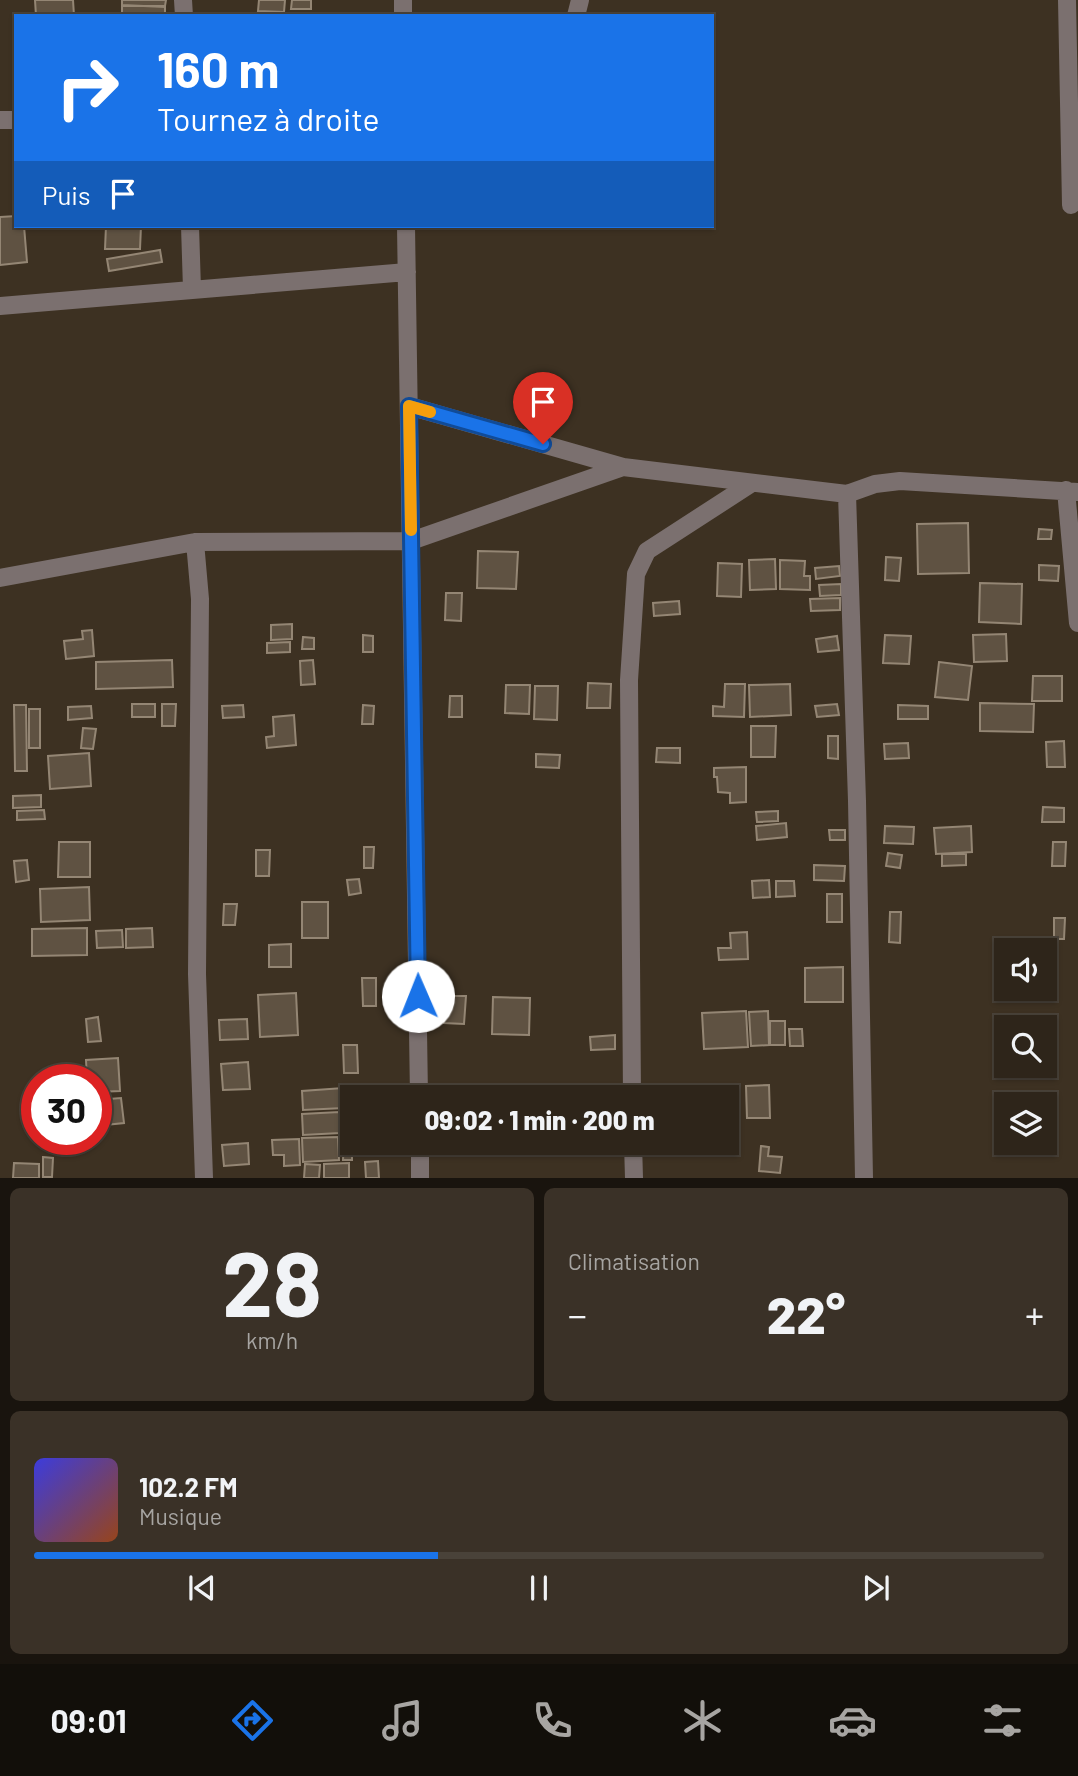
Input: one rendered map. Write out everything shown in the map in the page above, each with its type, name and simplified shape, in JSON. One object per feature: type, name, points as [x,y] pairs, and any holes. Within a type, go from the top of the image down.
[{"type":"street","points":[[1067,0],[1071,205]]},
{"type":"street","points":[[190,228],[192,289]]},
{"type":"street","points":[[406,228],[419,1085]]},
{"type":"street","points":[[0,306],[407,272]]},
{"type":"street","points":[[409,406],[623,467],[847,494],[875,484],[900,481],[1072,491],[1078,623]]},
{"type":"street","points":[[0,578],[195,542],[411,541],[623,467]]},
{"type":"street","points":[[632,1085],[629,680],[636,574],[647,551],[752,483]]},
{"type":"street","points":[[847,494],[857,800],[864,1178]]},
{"type":"street","points":[[195,542],[200,599],[197,974],[204,1178]]},
{"type":"street","points":[[420,1155],[421,1178]]},
{"type":"street","points":[[633,1155],[634,1178]]},
{"type":"building","points":[[35,0],[73,0],[74,14],[36,14]]},
{"type":"building","points":[[122,0],[166,0],[165,6],[122,6]]},
{"type":"building","points":[[259,0],[285,0],[284,12],[258,11]]},
{"type":"building","points":[[292,0],[311,0],[311,9],[291,9]]},
{"type":"building","points":[[122,5],[165,7],[165,14],[122,14]]},
{"type":"building","points":[[14,216],[14,228],[24,228],[27,262],[0,265],[0,217]]},
{"type":"building","points":[[106,228],[141,228],[140,249],[105,249]]},
{"type":"building","points":[[160,250],[162,262],[109,271],[107,259]]},
{"type":"building","points":[[968,523],[969,573],[918,574],[917,524]]},
{"type":"building","points":[[1039,529],[1052,530],[1051,539],[1038,539]]},
{"type":"building","points":[[478,551],[518,552],[516,589],[477,588]]},
{"type":"building","points":[[886,557],[901,558],[899,581],[885,580]]},
{"type":"building","points":[[775,559],[776,589],[750,590],[749,560]]},
{"type":"building","points":[[780,560],[805,561],[804,576],[810,576],[810,590],[780,589]]},
{"type":"building","points":[[718,563],[742,564],[741,597],[717,596]]},
{"type":"building","points":[[1039,565],[1059,566],[1058,581],[1039,580]]},
{"type":"building","points":[[839,566],[840,576],[816,579],[815,568]]},
{"type":"building","points":[[980,583],[1022,584],[1021,624],[979,622]]},
{"type":"building","points":[[841,584],[841,595],[820,596],[819,585]]},
{"type":"building","points":[[446,593],[462,593],[461,621],[445,620]]},
{"type":"building","points":[[840,598],[840,610],[811,611],[810,599]]},
{"type":"building","points":[[679,601],[680,614],[654,616],[653,603]]},
{"type":"building","points":[[292,624],[292,639],[271,640],[271,625]]},
{"type":"building","points":[[92,630],[94,656],[66,659],[64,641],[83,639],[82,631]]},
{"type":"building","points":[[1006,634],[1007,661],[974,662],[973,635]]},
{"type":"building","points":[[363,635],[373,636],[373,652],[363,652]]},
{"type":"building","points":[[885,635],[911,636],[909,664],[883,663]]},
{"type":"building","points":[[837,636],[839,650],[818,652],[816,639]]},
{"type":"building","points":[[303,637],[314,638],[314,649],[302,649]]},
{"type":"building","points":[[290,642],[290,652],[267,653],[267,643]]},
{"type":"building","points":[[172,660],[173,687],[96,689],[96,662]]},
{"type":"building","points":[[313,660],[315,684],[301,685],[300,661]]},
{"type":"building","points":[[939,662],[972,666],[968,700],[935,697]]},
{"type":"building","points":[[1033,676],[1062,676],[1062,701],[1032,701]]},
{"type":"building","points":[[588,683],[611,684],[610,708],[587,708]]},
{"type":"building","points":[[725,684],[745,684],[744,717],[713,716],[713,706],[724,707]]},
{"type":"building","points":[[790,684],[791,715],[750,717],[749,685]]},
{"type":"building","points":[[506,685],[530,685],[529,714],[505,713]]},
{"type":"building","points":[[535,686],[558,686],[557,720],[534,719]]},
{"type":"building","points":[[450,696],[462,696],[462,717],[449,717]]},
{"type":"building","points":[[980,703],[1034,704],[1033,732],[980,731]]},
{"type":"building","points":[[132,704],[155,704],[155,717],[132,717]]},
{"type":"building","points":[[162,704],[176,704],[175,726],[162,726]]},
{"type":"building","points":[[837,704],[839,715],[817,717],[815,706]]},
{"type":"building","points":[[14,705],[26,705],[27,771],[15,771]]},
{"type":"building","points":[[243,705],[244,717],[223,718],[222,706]]},
{"type":"building","points":[[363,705],[374,706],[373,724],[362,724]]},
{"type":"building","points":[[898,705],[928,706],[928,719],[898,719]]},
{"type":"building","points":[[91,706],[92,718],[68,720],[68,707]]},
{"type":"building","points":[[29,709],[40,709],[40,748],[29,748]]},
{"type":"building","points":[[294,715],[296,745],[267,748],[266,737],[274,736],[273,717]]},
{"type":"building","points":[[751,726],[776,726],[775,757],[751,757]]},
{"type":"building","points":[[83,728],[96,729],[93,749],[81,748]]},
{"type":"building","points":[[828,736],[838,736],[838,759],[828,758]]},
{"type":"building","points":[[1064,741],[1065,767],[1047,767],[1046,742]]},
{"type":"building","points":[[908,743],[909,758],[885,759],[884,744]]},
{"type":"building","points":[[657,748],[680,748],[680,763],[656,762]]},
{"type":"building","points":[[89,753],[91,786],[50,789],[48,756]]},
{"type":"building","points":[[536,754],[560,755],[559,768],[536,767]]},
{"type":"building","points":[[746,767],[746,802],[730,803],[730,793],[718,792],[714,768]]},
{"type":"building","points":[[41,795],[41,807],[13,808],[13,796]]},
{"type":"building","points":[[1043,807],[1064,808],[1064,822],[1042,822]]},
{"type":"building","points":[[44,810],[45,819],[17,820],[17,811]]},
{"type":"building","points":[[778,811],[778,821],[757,822],[756,812]]},
{"type":"building","points":[[786,823],[787,837],[757,840],[756,826]]},
{"type":"building","points":[[885,826],[914,827],[913,844],[884,843]]},
{"type":"building","points":[[971,826],[972,852],[936,854],[934,828]]},
{"type":"building","points":[[829,830],[845,830],[845,840],[830,840]]},
{"type":"building","points":[[59,842],[90,842],[90,877],[58,877]]},
{"type":"building","points":[[1053,842],[1066,842],[1065,866],[1052,866]]},
{"type":"building","points":[[364,847],[374,847],[373,868],[364,868]]},
{"type":"building","points":[[256,850],[270,850],[269,876],[256,876]]},
{"type":"building","points":[[888,853],[902,855],[900,868],[886,866]]},
{"type":"building","points":[[942,854],[966,854],[966,865],[942,866]]},
{"type":"building","points":[[27,860],[29,880],[16,882],[14,861]]},
{"type":"building","points":[[814,865],[845,866],[844,881],[814,880]]},
{"type":"building","points":[[359,879],[361,893],[349,895],[347,880]]},
{"type":"building","points":[[769,880],[770,897],[753,898],[752,881]]},
{"type":"building","points":[[776,881],[794,881],[795,896],[776,897]]},
{"type":"building","points":[[89,887],[90,920],[41,922],[40,889]]},
{"type":"building","points":[[827,894],[842,894],[842,922],[827,922]]},
{"type":"building","points":[[302,902],[328,902],[328,938],[302,938]]},
{"type":"building","points":[[224,904],[237,904],[235,925],[223,925]]},
{"type":"building","points":[[890,912],[901,912],[900,943],[889,942]]},
{"type":"building","points":[[1054,918],[1065,918],[1064,939],[1054,938]]},
{"type":"building","points":[[87,928],[87,955],[32,956],[32,929]]},
{"type":"building","points":[[152,928],[153,947],[126,948],[126,929]]},
{"type":"building","points":[[122,930],[123,947],[97,948],[96,931]]},
{"type":"building","points":[[747,932],[748,959],[719,960],[718,948],[731,948],[730,933]]},
{"type":"building","points":[[291,944],[291,967],[269,967],[269,945]]},
{"type":"building","points":[[843,967],[843,1002],[805,1002],[805,968]]},
{"type":"building","points":[[362,978],[376,978],[376,1006],[363,1006]]},
{"type":"building","points":[[296,993],[298,1035],[260,1037],[258,995]]},
{"type":"building","points":[[446,996],[466,996],[464,1024],[444,1023]]},
{"type":"building","points":[[493,997],[530,998],[529,1035],[492,1034]]},
{"type":"building","points":[[746,1011],[748,1047],[704,1049],[702,1013]]},
{"type":"building","points":[[768,1011],[769,1045],[751,1046],[749,1012]]},
{"type":"building","points":[[98,1017],[101,1041],[88,1042],[86,1019]]},
{"type":"building","points":[[247,1019],[248,1039],[220,1040],[219,1020]]},
{"type":"building","points":[[770,1021],[785,1021],[785,1045],[770,1045]]},
{"type":"building","points":[[789,1029],[802,1029],[803,1046],[790,1046]]},
{"type":"building","points":[[615,1035],[615,1049],[591,1050],[590,1037]]},
{"type":"building","points":[[343,1045],[357,1045],[358,1073],[344,1073]]},
{"type":"building","points":[[118,1058],[120,1091],[112,1091],[112,1064],[86,1064],[86,1060]]},
{"type":"building","points":[[248,1062],[250,1089],[223,1090],[221,1064]]},
{"type":"building","points":[[769,1085],[770,1118],[747,1118],[746,1086]]},
{"type":"building","points":[[340,1088],[340,1108],[303,1110],[302,1091]]},
{"type":"building","points":[[121,1098],[124,1123],[112,1124],[112,1099]]},
{"type":"building","points":[[339,1112],[340,1133],[303,1135],[302,1114]]},
{"type":"building","points":[[338,1137],[339,1160],[303,1162],[302,1138]]},
{"type":"building","points":[[299,1139],[300,1165],[284,1166],[284,1155],[273,1155],[272,1140]]},
{"type":"building","points":[[248,1143],[249,1164],[224,1166],[222,1145]]},
{"type":"building","points":[[761,1146],[769,1147],[768,1156],[782,1157],[780,1173],[759,1171]]},
{"type":"building","points":[[343,1155],[352,1155],[352,1160],[343,1160]]},
{"type":"building","points":[[43,1157],[53,1158],[52,1177],[43,1177]]},
{"type":"building","points":[[378,1161],[379,1178],[366,1178],[365,1162]]},
{"type":"building","points":[[14,1163],[39,1164],[39,1178],[13,1178]]},
{"type":"building","points":[[349,1163],[349,1178],[324,1178],[324,1164]]},
{"type":"building","points":[[305,1164],[320,1165],[319,1178],[304,1178]]},
{"type":"slow traffic","points":[[411,530],[409,406],[430,412]]},
{"type":"route","points":[[418,996],[409,406],[543,444]]}]
